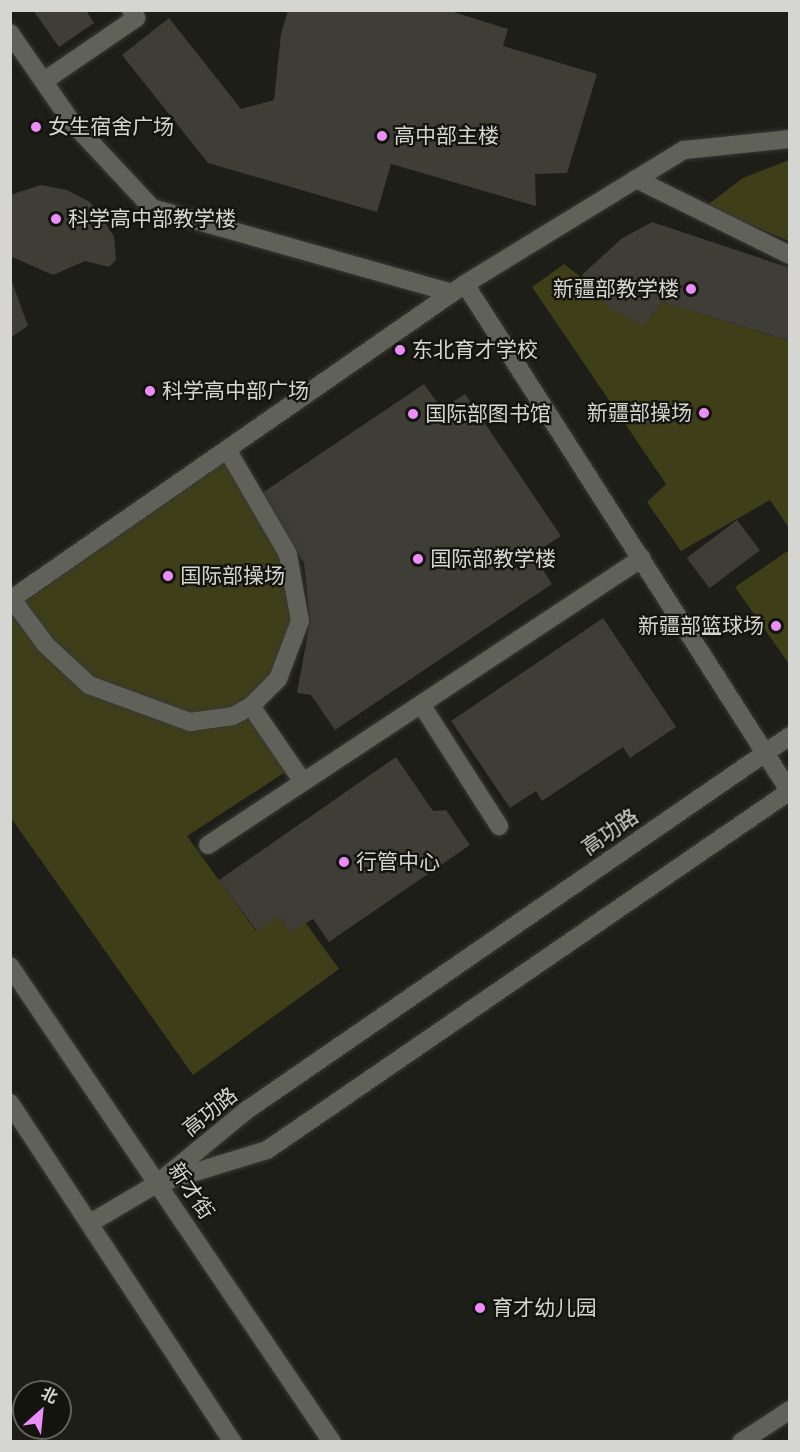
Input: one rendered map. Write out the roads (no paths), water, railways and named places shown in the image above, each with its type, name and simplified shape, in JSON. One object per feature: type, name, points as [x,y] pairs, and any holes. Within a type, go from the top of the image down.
[{"type":"street","points":[[44,81],[136,18],[131,10]]},
{"type":"street","points":[[10,33],[71,121],[152,208],[459,289],[642,558],[766,752],[789,792]]},
{"type":"street","points":[[227,449],[288,554],[300,621],[278,679],[251,706],[233,716],[190,722],[89,685],[46,645],[11,599],[227,449],[459,289],[684,150],[789,139]]},
{"type":"street","points":[[636,179],[789,255]]},
{"type":"street","points":[[208,845],[642,558]]},
{"type":"street","points":[[421,704],[499,826]]},
{"type":"street","points":[[251,706],[303,782]]},
{"type":"street","name":"高功路","points":[[158,1183],[247,1110],[789,736]]},
{"type":"street","name":"高功路","points":[[158,1183],[267,1150],[789,792]]},
{"type":"street","name":"新才街","points":[[10,966],[332,1442]]},
{"type":"street","points":[[10,1104],[92,1222],[233,1442]]},
{"type":"street","points":[[92,1222],[158,1183]]},
{"type":"street","points":[[741,1442],[789,1410]]},
{"type":"place","name":"女生宿舍广场","points":[[36,127]]},
{"type":"place","name":"高中部主楼","points":[[382,136]]},
{"type":"place","name":"科学高中部教学楼","points":[[56,219]]},
{"type":"place","name":"新疆部教学楼","points":[[691,289]]},
{"type":"place","name":"东北育才学校","points":[[400,350]]},
{"type":"place","name":"科学高中部广场","points":[[150,391]]},
{"type":"place","name":"新疆部操场","points":[[704,413]]},
{"type":"place","name":"国际部图书馆","points":[[413,414]]},
{"type":"place","name":"国际部教学楼","points":[[418,559]]},
{"type":"place","name":"国际部操场","points":[[168,576]]},
{"type":"place","name":"新疆部篮球场","points":[[776,626]]},
{"type":"place","name":"行管中心","points":[[344,862]]},
{"type":"place","name":"育才幼儿园","points":[[480,1308]]}]
